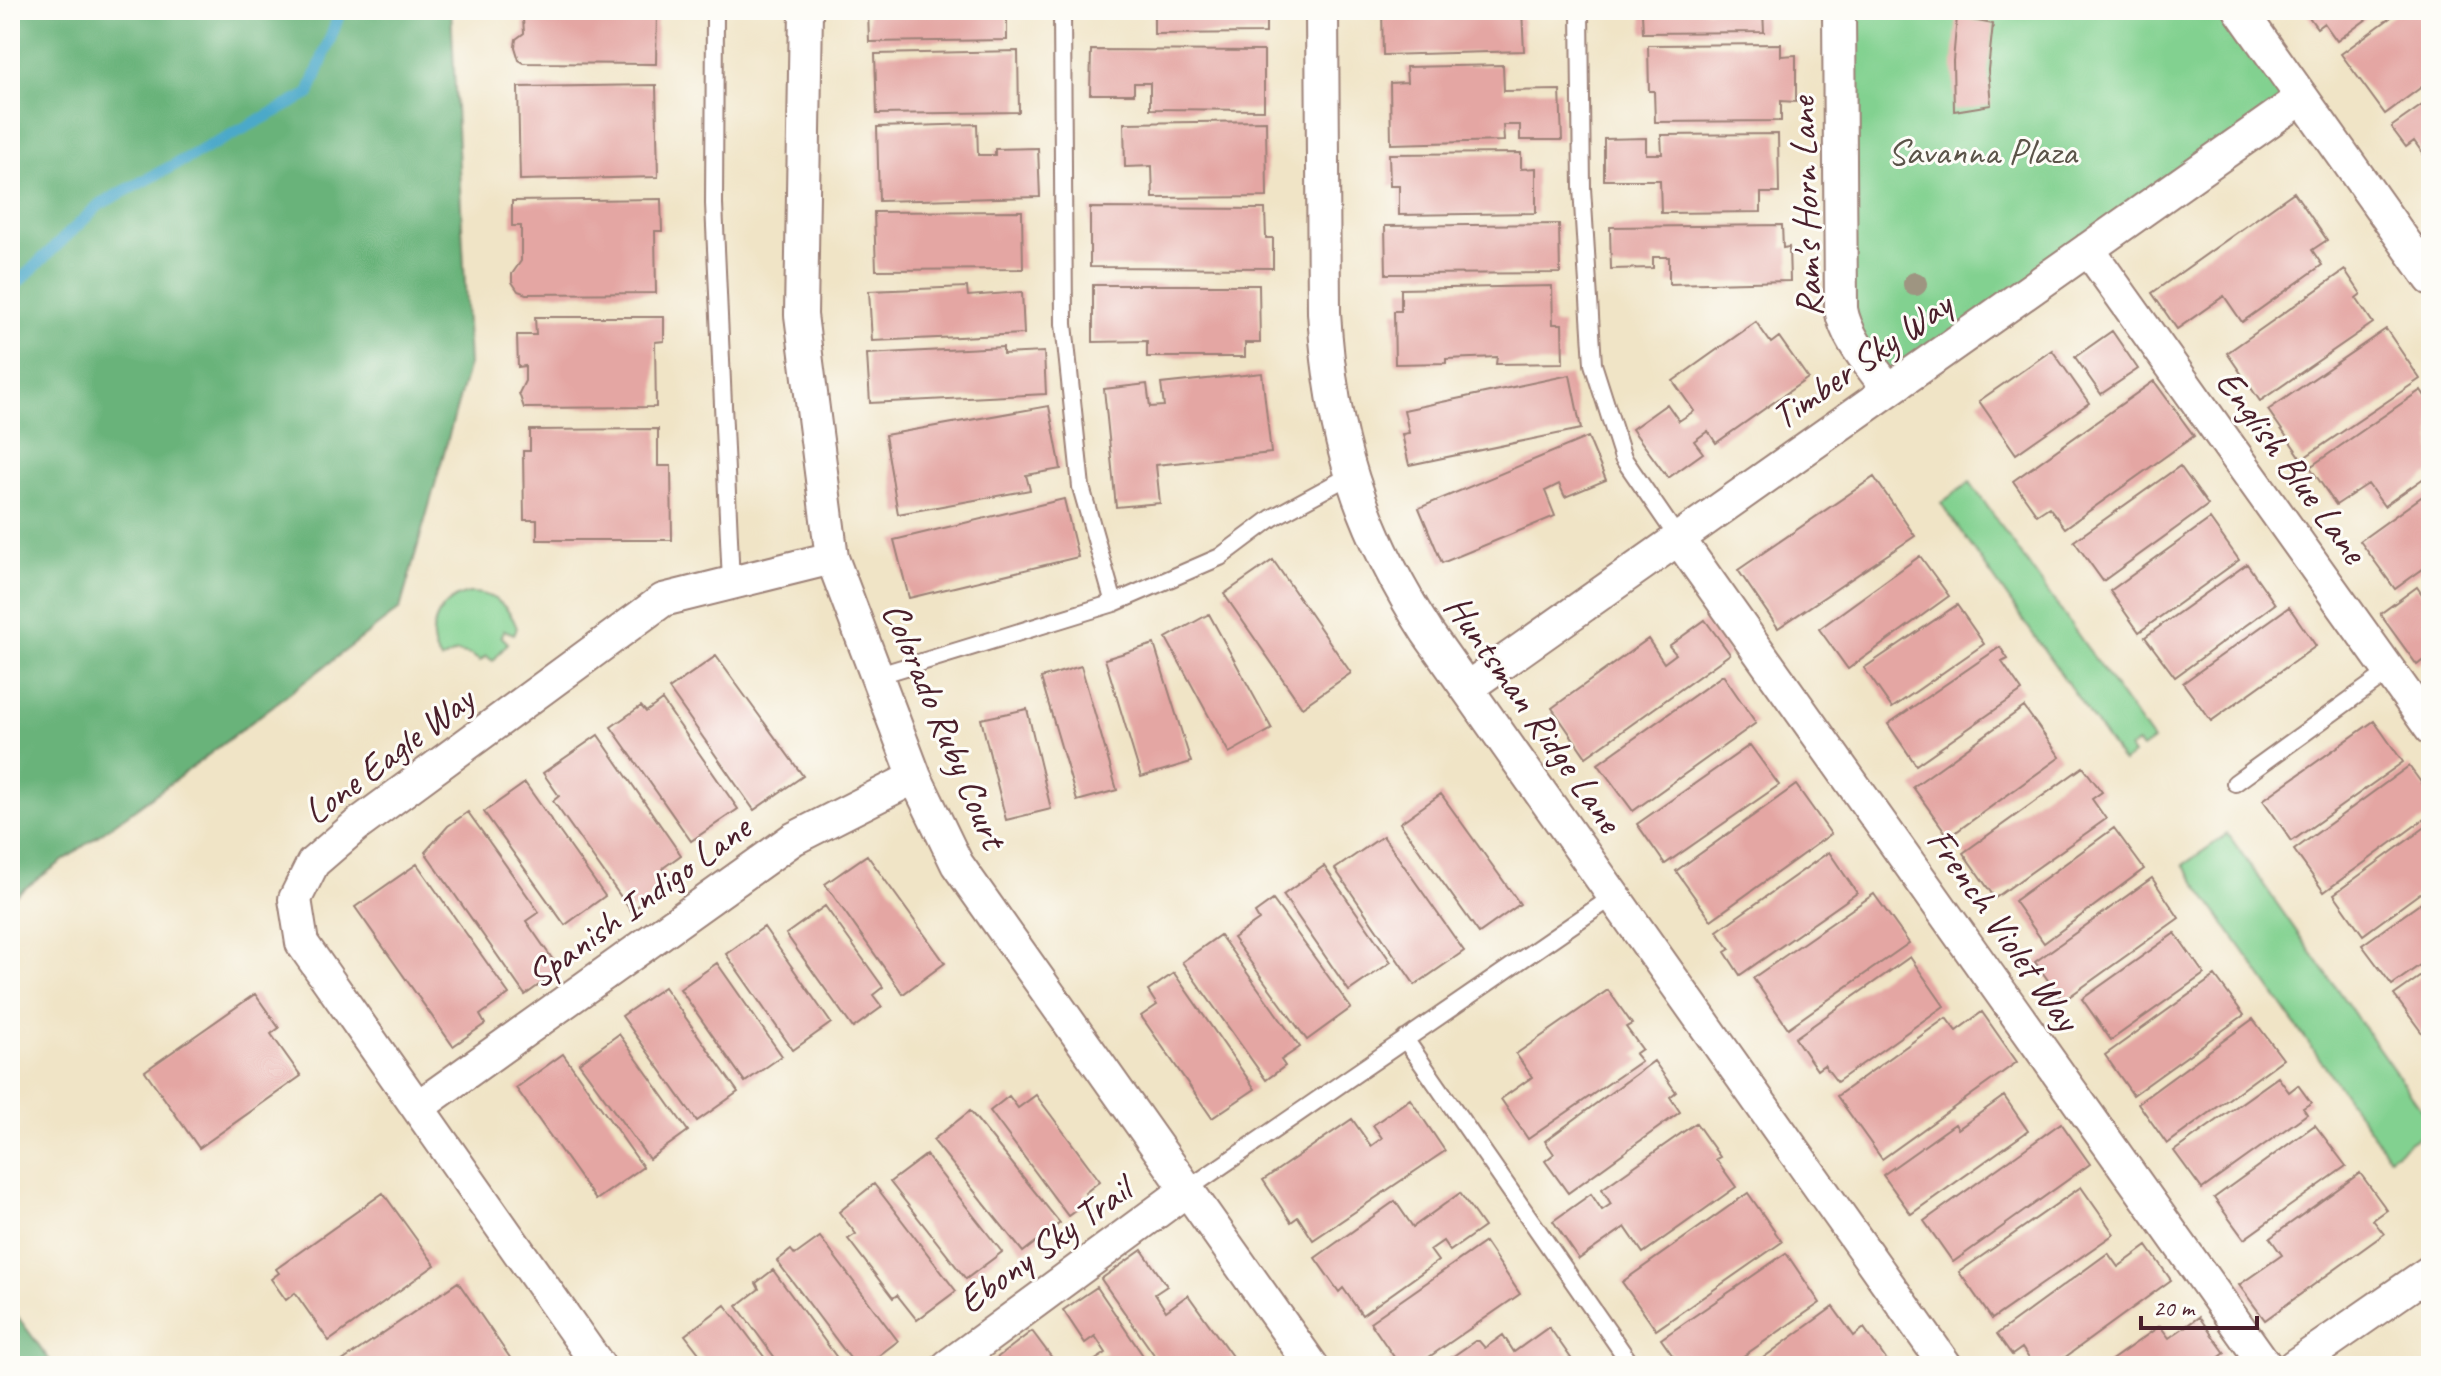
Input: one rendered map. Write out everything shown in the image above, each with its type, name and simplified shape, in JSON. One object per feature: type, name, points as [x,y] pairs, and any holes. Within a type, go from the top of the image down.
[{"type":"street","name":"Colorado Ruby Court","points":[[806,10],[801,315],[832,558],[876,676],[915,777],[957,864],[1312,1366]]},
{"type":"street","name":"Huntsman Ridge Lane","points":[[1322,10],[1327,363],[1334,412],[1351,475],[1379,550],[1401,592],[1467,688],[1946,1366]]},
{"type":"street","name":"Ram's Horn Lane","points":[[1839,10],[1841,309],[1843,322],[1888,389]]},
{"type":"street","points":[[2240,10],[2431,279]]},
{"type":"street","name":"Timber Sky Way","points":[[1467,688],[2302,98]]},
{"type":"street","name":"English Blue Lane","points":[[2088,249],[2431,729]]},
{"type":"street","name":"French Violet Way","points":[[1678,538],[2266,1366]]},
{"type":"street","name":"Lone Eagle Way","points":[[599,1366],[302,943],[295,899],[313,863],[357,825],[663,600],[832,558]]},
{"type":"street","name":"Spanish Indigo Lane","points":[[418,1107],[793,839],[915,777]]},
{"type":"street","name":"Ebony Sky Trail","points":[[948,1366],[1188,1189]]},
{"type":"street","points":[[2294,1366],[2431,1271]]},
{"type":"lane","points":[[715,10],[714,204],[731,583]]},
{"type":"lane","points":[[1062,10],[1064,324],[1081,487],[1114,603]]},
{"type":"lane","points":[[1580,10],[1582,188],[1593,364],[1623,458],[1678,538]]},
{"type":"lane","points":[[876,676],[1114,603],[1220,557],[1272,518],[1351,475]]},
{"type":"lane","points":[[2235,783],[2390,671]]},
{"type":"lane","points":[[1188,1189],[1614,896]]},
{"type":"lane","points":[[1405,1039],[1632,1366]]},
{"type":"green space","points":[[10,10],[451,10],[469,364],[400,609],[178,778],[10,899]]},
{"type":"green space","name":"Savanna Plaza","points":[[1839,10],[2242,10],[2302,98],[1888,389],[1853,339]]},
{"type":"green space","points":[[1970,482],[2153,741],[2142,749],[2137,743],[2129,749],[2133,755],[2123,762],[1941,503]]},
{"type":"green space","points":[[469,593],[486,595],[499,602],[510,613],[517,628],[514,634],[504,630],[501,636],[508,643],[493,661],[486,656],[480,661],[457,652],[441,660],[433,639],[436,619],[449,602]]},
{"type":"green space","points":[[2228,834],[2431,1123],[2431,1128],[2389,1157],[2183,865]]},
{"type":"green space","points":[[10,1306],[54,1366],[10,1366]]},
{"type":"building","points":[[516,10],[657,10],[656,64],[524,63],[519,60],[515,47],[516,39],[524,33],[523,19],[516,18]]},
{"type":"building","points":[[868,10],[1007,10],[1007,40],[869,42]]},
{"type":"building","points":[[1154,10],[1272,10],[1272,19],[1266,19],[1266,33],[1154,34]]},
{"type":"building","points":[[1382,10],[1522,10],[1524,51],[1383,55]]},
{"type":"building","points":[[1610,10],[1763,10],[1764,32],[1643,33],[1642,13],[1610,13]]},
{"type":"building","points":[[2304,10],[2379,10],[2337,41],[2324,23],[2317,28]]},
{"type":"building","points":[[2401,10],[2431,10],[2431,80],[2385,114],[2341,54]]},
{"type":"building","points":[[1957,17],[1993,24],[1988,70],[1991,105],[1954,111],[1953,61]]},
{"type":"building","points":[[1781,44],[1781,56],[1796,55],[1796,102],[1781,101],[1781,121],[1655,122],[1654,91],[1649,91],[1648,45]]},
{"type":"building","points":[[1091,50],[1264,51],[1264,110],[1150,109],[1150,83],[1134,83],[1134,94],[1090,94]]},
{"type":"building","points":[[1018,51],[1019,112],[877,114],[875,54]]},
{"type":"building","points":[[1503,65],[1504,91],[1560,90],[1562,140],[1520,140],[1520,125],[1503,125],[1504,141],[1391,144],[1390,83],[1407,82],[1406,67]]},
{"type":"building","points":[[656,85],[658,177],[520,180],[518,87]]},
{"type":"building","points":[[2431,99],[2431,165],[2414,141],[2406,147],[2391,127]]},
{"type":"building","points":[[1266,121],[1267,197],[1153,198],[1152,166],[1125,167],[1124,123]]},
{"type":"building","points":[[977,124],[978,155],[995,155],[995,149],[1038,148],[1040,197],[879,201],[877,127]]},
{"type":"building","points":[[1778,134],[1779,193],[1761,193],[1761,212],[1661,213],[1660,180],[1604,180],[1604,139],[1646,138],[1646,154],[1662,154],[1661,135]]},
{"type":"building","points":[[1521,153],[1521,169],[1536,168],[1536,213],[1399,215],[1399,186],[1390,186],[1389,154]]},
{"type":"building","points":[[2294,192],[2327,240],[2312,250],[2322,265],[2242,322],[2224,296],[2177,329],[2152,293]]},
{"type":"building","points":[[661,199],[662,231],[655,231],[656,293],[526,294],[518,291],[512,282],[512,274],[521,261],[521,226],[512,226],[512,201]]},
{"type":"building","points":[[1090,208],[1265,209],[1266,238],[1273,238],[1273,268],[1090,267]]},
{"type":"building","points":[[1022,211],[1023,269],[876,270],[874,212]]},
{"type":"building","points":[[1559,224],[1560,273],[1386,274],[1385,226]]},
{"type":"building","points":[[1782,225],[1783,248],[1789,247],[1790,281],[1669,284],[1669,257],[1653,257],[1653,268],[1611,269],[1610,227]]},
{"type":"building","points":[[2345,270],[2361,294],[2356,298],[2373,323],[2260,401],[2227,353]]},
{"type":"building","points":[[1093,285],[1259,285],[1260,343],[1245,343],[1245,357],[1147,357],[1147,341],[1093,342]]},
{"type":"building","points":[[1552,286],[1553,324],[1562,324],[1563,363],[1496,364],[1497,357],[1446,359],[1446,363],[1395,364],[1394,311],[1401,311],[1401,289]]},
{"type":"building","points":[[967,287],[968,296],[1022,292],[1024,334],[872,341],[869,291]]},
{"type":"building","points":[[535,317],[664,317],[664,341],[655,342],[656,407],[524,408],[519,393],[525,381],[525,366],[518,367],[517,335],[536,335]]},
{"type":"building","points":[[1756,322],[1771,343],[1779,337],[1808,378],[1716,443],[1708,431],[1694,441],[1703,453],[1668,478],[1632,429],[1667,404],[1679,421],[1694,411],[1673,381]]},
{"type":"building","points":[[2386,329],[2420,379],[2302,459],[2268,410]]},
{"type":"building","points":[[2112,331],[2138,369],[2101,394],[2075,357]]},
{"type":"building","points":[[1003,347],[1003,354],[1044,352],[1046,394],[870,403],[867,354]]},
{"type":"building","points":[[2052,350],[2089,403],[2016,454],[1979,401]]},
{"type":"building","points":[[1262,373],[1271,453],[1156,465],[1160,503],[1116,507],[1104,389],[1147,384],[1150,407],[1164,406],[1161,384]]},
{"type":"building","points":[[1570,375],[1581,429],[1409,465],[1402,434],[1409,433],[1404,410]]},
{"type":"building","points":[[2154,381],[2194,436],[2065,528],[2049,507],[2037,515],[2013,481]]},
{"type":"building","points":[[2421,390],[2425,396],[2431,392],[2431,473],[2384,506],[2368,484],[2336,505],[2310,467]]},
{"type":"building","points":[[1049,406],[1061,469],[1026,475],[1030,490],[898,514],[885,435]]},
{"type":"building","points":[[658,429],[658,466],[671,466],[672,540],[537,540],[537,520],[524,520],[523,451],[530,451],[530,430]]},
{"type":"building","points":[[1588,437],[1606,480],[1565,497],[1559,484],[1545,491],[1555,516],[1442,563],[1419,508]]},
{"type":"building","points":[[2180,466],[2208,505],[2103,581],[2074,541]]},
{"type":"building","points":[[1874,477],[1915,536],[1778,628],[1738,570]]},
{"type":"building","points":[[2431,490],[2431,563],[2395,589],[2360,541]]},
{"type":"building","points":[[1064,499],[1078,557],[909,598],[894,540]]},
{"type":"building","points":[[2210,519],[2239,560],[2139,632],[2110,591]]},
{"type":"building","points":[[1920,556],[1949,596],[1848,669],[1819,629]]},
{"type":"building","points":[[1273,560],[1351,673],[1302,707],[1224,594]]},
{"type":"building","points":[[2247,564],[2275,604],[2175,677],[2145,637]]},
{"type":"building","points":[[2417,587],[2426,600],[2431,597],[2431,654],[2417,665],[2380,614]]},
{"type":"building","points":[[1957,605],[1984,644],[1892,708],[1864,668]]},
{"type":"building","points":[[2289,607],[2316,646],[2211,721],[2183,683]]},
{"type":"building","points":[[1209,614],[1272,729],[1229,753],[1166,638]]},
{"type":"building","points":[[1705,620],[1730,654],[1586,757],[1552,708],[1648,639],[1664,663],[1676,654],[1669,646]]},
{"type":"building","points":[[1154,644],[1191,762],[1141,777],[1105,659]]},
{"type":"building","points":[[2000,647],[2008,659],[2002,662],[2022,691],[1916,765],[1888,724]]},
{"type":"building","points":[[716,656],[803,776],[754,810],[669,689]]},
{"type":"building","points":[[1081,666],[1117,790],[1077,801],[1041,678]]},
{"type":"building","points":[[1723,675],[1756,723],[1633,811],[1598,764]]},
{"type":"building","points":[[662,700],[738,809],[691,841],[611,727],[641,706],[646,712]]},
{"type":"building","points":[[2024,707],[2060,757],[1949,837],[1913,787]]},
{"type":"building","points":[[1027,709],[1051,809],[1006,820],[981,719]]},
{"type":"building","points":[[2374,721],[2403,762],[2292,841],[2263,800]]},
{"type":"building","points":[[598,735],[681,855],[663,868],[672,881],[631,911],[553,801],[559,796],[543,773]]},
{"type":"building","points":[[1750,745],[1779,785],[1665,864],[1637,824]]},
{"type":"building","points":[[2409,766],[2431,796],[2431,814],[2324,892],[2294,850]]},
{"type":"building","points":[[2083,767],[2102,792],[2092,799],[2106,819],[1995,898],[1963,853]]},
{"type":"building","points":[[525,783],[605,896],[565,925],[484,812]]},
{"type":"building","points":[[1796,785],[1831,834],[1711,920],[1676,871]]},
{"type":"building","points":[[1441,794],[1520,904],[1479,933],[1400,823]]},
{"type":"building","points":[[468,812],[539,912],[526,921],[560,970],[525,995],[425,852],[448,826]]},
{"type":"building","points":[[2431,823],[2431,885],[2363,935],[2334,894]]},
{"type":"building","points":[[2114,828],[2144,869],[2044,943],[2014,901]]},
{"type":"building","points":[[1383,836],[1464,951],[1415,985],[1335,869]]},
{"type":"building","points":[[1829,852],[1857,893],[1740,975],[1725,952],[1730,949],[1717,931]]},
{"type":"building","points":[[867,855],[945,963],[903,994],[825,884]]},
{"type":"building","points":[[417,864],[509,994],[480,1015],[485,1024],[453,1046],[355,907]]},
{"type":"building","points":[[1324,866],[1391,962],[1349,991],[1283,895]]},
{"type":"building","points":[[2152,878],[2179,918],[2063,1001],[2035,962]]},
{"type":"building","points":[[1874,894],[1909,943],[1788,1028],[1753,978]]},
{"type":"building","points":[[2431,896],[2431,957],[2392,985],[2362,945]]},
{"type":"building","points":[[1273,900],[1351,1008],[1307,1040],[1233,938],[1259,920],[1255,913]]},
{"type":"building","points":[[825,906],[883,987],[873,995],[882,1007],[853,1028],[786,934]]},
{"type":"building","points":[[764,927],[831,1023],[793,1050],[726,954]]},
{"type":"building","points":[[2175,933],[2204,974],[2111,1040],[2082,999]]},
{"type":"building","points":[[1220,935],[1300,1047],[1281,1060],[1285,1066],[1266,1080],[1182,962]]},
{"type":"building","points":[[1910,957],[1944,1006],[1837,1082],[1824,1065],[1817,1070],[1795,1038]]},
{"type":"building","points":[[717,963],[782,1056],[745,1082],[680,989]]},
{"type":"building","points":[[2431,969],[2431,1033],[2425,1037],[2394,995]]},
{"type":"building","points":[[1174,973],[1255,1089],[1212,1118],[1141,1016],[1157,1005],[1148,991]]},
{"type":"building","points":[[2215,976],[2244,1015],[2133,1095],[2105,1055]]},
{"type":"building","points":[[664,987],[738,1092],[697,1121],[622,1016]]},
{"type":"building","points":[[1608,990],[1632,1024],[1626,1027],[1642,1049],[1635,1054],[1641,1061],[1528,1139],[1501,1099],[1532,1077],[1516,1054]]},
{"type":"building","points":[[255,994],[279,1028],[271,1034],[301,1076],[199,1148],[145,1071]]},
{"type":"building","points":[[1982,1012],[2017,1062],[1882,1159],[1837,1096],[1946,1018],[1956,1031]]},
{"type":"building","points":[[2253,1019],[2283,1059],[2167,1144],[2138,1103]]},
{"type":"building","points":[[619,1034],[688,1131],[649,1159],[579,1063]]},
{"type":"building","points":[[563,1054],[643,1167],[596,1200],[516,1088]]},
{"type":"building","points":[[1654,1061],[1676,1092],[1670,1097],[1680,1112],[1568,1193],[1545,1161],[1554,1154],[1545,1141]]},
{"type":"building","points":[[2278,1077],[2289,1092],[2298,1085],[2311,1103],[2303,1108],[2307,1114],[2202,1189],[2174,1151]]},
{"type":"building","points":[[1036,1095],[1100,1181],[1085,1193],[1090,1200],[1068,1216],[990,1111],[1009,1096],[1018,1108]]},
{"type":"building","points":[[2004,1096],[2028,1131],[1911,1214],[1883,1175],[1955,1124],[1958,1129]]},
{"type":"building","points":[[1410,1099],[1445,1151],[1313,1240],[1298,1217],[1291,1222],[1263,1180],[1352,1119],[1371,1146],[1382,1138],[1373,1125]]},
{"type":"building","points":[[970,1111],[1060,1223],[1023,1252],[933,1140]]},
{"type":"building","points":[[1696,1123],[1736,1187],[1643,1253],[1625,1227],[1579,1259],[1553,1221],[1591,1194],[1602,1210],[1611,1204],[1602,1189]]},
{"type":"building","points":[[2061,1123],[2090,1164],[1953,1262],[1924,1221]]},
{"type":"building","points":[[2315,1125],[2346,1166],[2244,1239],[2214,1198]]},
{"type":"building","points":[[926,1155],[1002,1252],[966,1279],[890,1182]]},
{"type":"building","points":[[2360,1173],[2387,1210],[2373,1220],[2384,1234],[2265,1320],[2239,1285],[2282,1255],[2270,1238]]},
{"type":"building","points":[[874,1184],[956,1291],[917,1320],[897,1295],[893,1298],[848,1239],[856,1234],[839,1212]]},
{"type":"building","points":[[2081,1187],[2114,1234],[1992,1319],[1959,1272]]},
{"type":"building","points":[[383,1193],[435,1265],[329,1341],[295,1293],[286,1300],[271,1279],[279,1273],[276,1269]]},
{"type":"building","points":[[1460,1193],[1484,1227],[1450,1251],[1443,1241],[1430,1250],[1438,1261],[1362,1315],[1343,1288],[1339,1292],[1315,1258],[1395,1201],[1413,1227]]},
{"type":"building","points":[[1748,1193],[1782,1242],[1656,1330],[1622,1282]]},
{"type":"building","points":[[820,1237],[898,1341],[865,1366],[856,1366],[777,1261],[791,1250],[795,1255]]},
{"type":"building","points":[[1485,1242],[1520,1294],[1416,1366],[1393,1366],[1389,1360],[1394,1357],[1370,1322]]},
{"type":"building","points":[[2147,1246],[2171,1280],[2053,1366],[2034,1366],[2022,1348],[2012,1355],[1997,1334],[2108,1253],[2118,1267]]},
{"type":"building","points":[[1142,1250],[1167,1286],[1155,1294],[1166,1311],[1188,1295],[1239,1366],[1162,1366],[1101,1279]]},
{"type":"building","points":[[1786,1253],[1820,1303],[1729,1366],[1680,1366],[1661,1339]]},
{"type":"building","points":[[773,1270],[843,1366],[781,1366],[737,1306],[759,1289],[756,1283]]},
{"type":"building","points":[[458,1282],[513,1362],[508,1366],[335,1366]]},
{"type":"building","points":[[1097,1287],[1150,1366],[1086,1366],[1106,1353],[1095,1336],[1085,1343],[1063,1310]]},
{"type":"building","points":[[725,1305],[771,1366],[709,1366],[685,1335]]},
{"type":"building","points":[[1833,1307],[1854,1336],[1864,1328],[1887,1361],[1880,1366],[1752,1366]]},
{"type":"building","points":[[2199,1317],[2225,1353],[2207,1366],[2103,1366],[2160,1326],[2169,1338]]},
{"type":"building","points":[[1549,1327],[1573,1361],[1566,1366],[1439,1366],[1475,1341],[1485,1348],[1503,1335],[1514,1352]]},
{"type":"building","points":[[1032,1331],[1058,1366],[993,1366],[990,1363]]},
{"type":"waterway","points":[[10,290],[100,204],[309,94],[341,10]]}]
